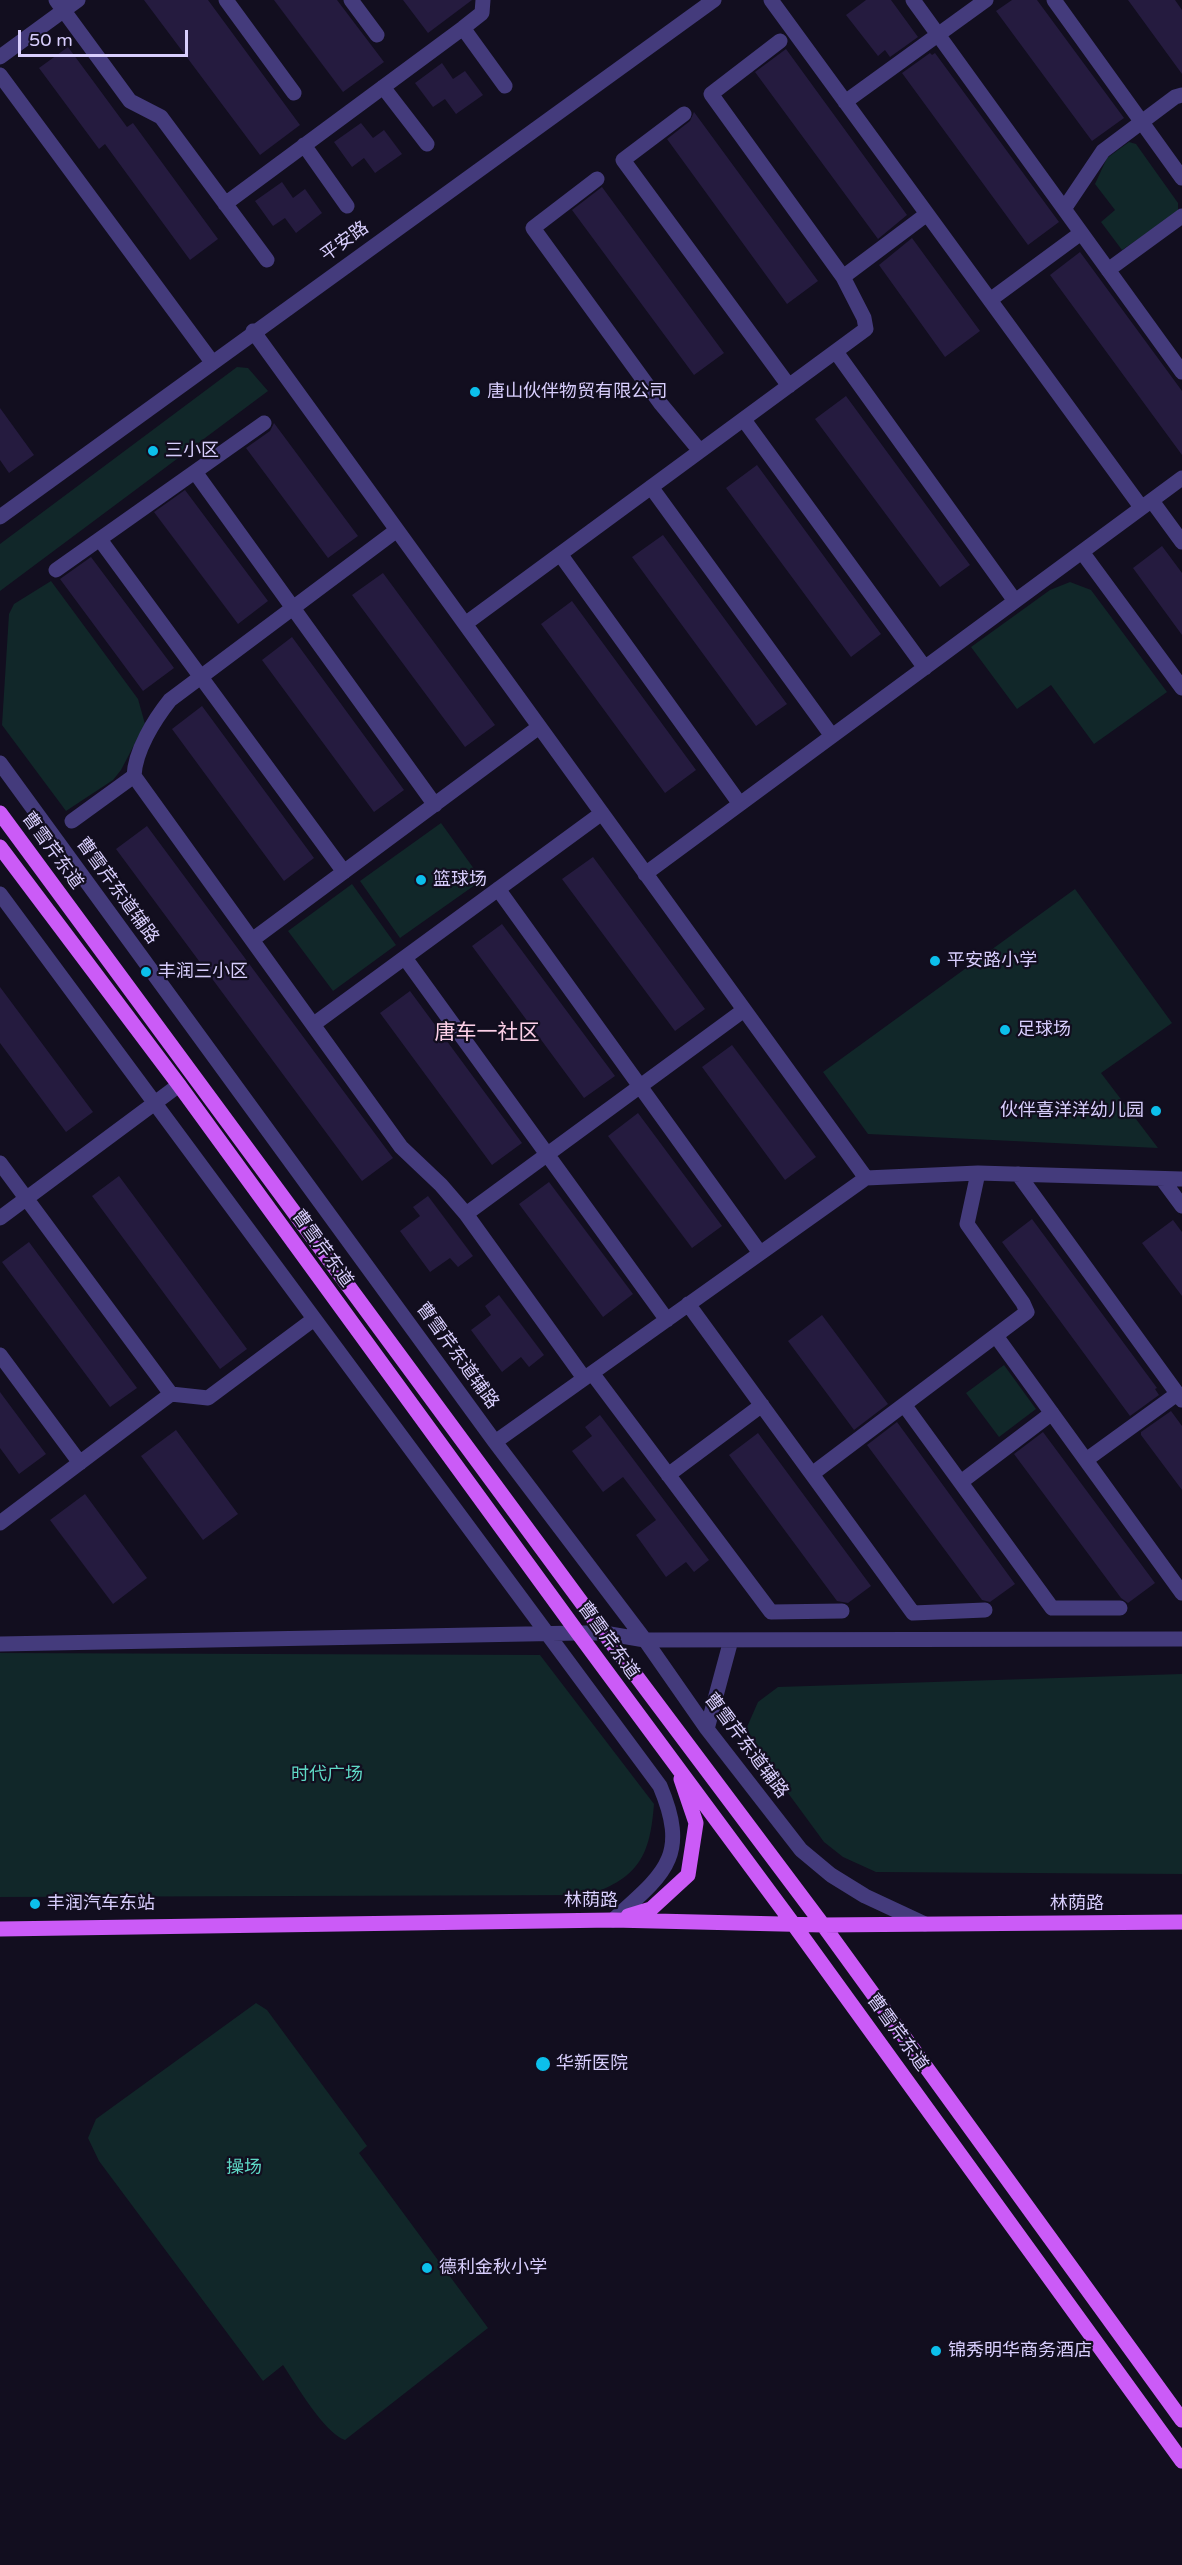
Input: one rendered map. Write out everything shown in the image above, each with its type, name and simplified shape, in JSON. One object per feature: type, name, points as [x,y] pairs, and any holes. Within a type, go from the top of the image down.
[{"type":"main road","name":"曹雪芹东道","points":[[0,813],[604,1633],[823,1925],[1182,2420]]},
{"type":"main road","name":"曹雪芹东道","points":[[0,847],[179,1085],[794,1925],[1182,2461]]},
{"type":"main road","points":[[613,1920],[651,1909],[688,1875],[696,1823],[676,1764]]},
{"type":"main road","name":"林荫路","points":[[0,1929],[613,1920],[794,1925],[1182,1922]]},
{"type":"street","points":[[0,57],[60,5],[78,0]]},
{"type":"street","points":[[226,0],[294,93]]},
{"type":"street","points":[[351,0],[377,35]]},
{"type":"street","points":[[225,204],[482,13],[483,0]]},
{"type":"street","name":"平安路","points":[[0,517],[714,0]]},
{"type":"street","points":[[771,0],[990,300],[1146,504],[1182,542]]},
{"type":"street","points":[[913,0],[1182,372]]},
{"type":"street","points":[[845,102],[986,0]]},
{"type":"street","points":[[1054,0],[1182,178]]},
{"type":"street","points":[[60,5],[130,101],[161,117],[267,261]]},
{"type":"street","points":[[463,28],[505,86]]},
{"type":"street","points":[[465,624],[866,329],[864,318],[843,277],[711,94],[780,41]]},
{"type":"street","points":[[0,75],[212,362]]},
{"type":"street","points":[[383,87],[427,144]]},
{"type":"street","points":[[1064,209],[1103,151],[1141,121],[1175,97],[1182,95]]},
{"type":"street","points":[[684,114],[623,160],[789,386]]},
{"type":"street","points":[[304,145],[347,206]]},
{"type":"street","points":[[597,179],[533,228],[661,404],[700,451]]},
{"type":"street","points":[[843,277],[927,214]]},
{"type":"street","points":[[1108,270],[1182,216]]},
{"type":"street","points":[[990,300],[1081,232]]},
{"type":"street","points":[[253,332],[866,1178]]},
{"type":"street","points":[[836,352],[1016,601]]},
{"type":"street","points":[[744,420],[925,668]]},
{"type":"street","points":[[56,570],[101,541],[264,423]]},
{"type":"street","points":[[195,472],[435,805]]},
{"type":"street","points":[[645,874],[1182,478]]},
{"type":"street","points":[[651,487],[832,736]]},
{"type":"street","points":[[397,530],[170,700],[161,711],[135,763],[134,776],[401,1147],[441,1185],[466,1214],[771,1612],[842,1611]]},
{"type":"street","points":[[101,541],[344,872]]},
{"type":"street","points":[[1082,552],[1182,688]]},
{"type":"street","points":[[560,554],[740,804]]},
{"type":"street","points":[[252,940],[540,728]]},
{"type":"street","name":"曹雪芹东道辅路","points":[[0,764],[495,1442],[645,1640],[707,1729],[801,1850],[831,1875],[866,1896],[926,1924]]},
{"type":"street","points":[[72,820],[134,776]]},
{"type":"street","points":[[314,1024],[602,813]]},
{"type":"street","points":[[498,889],[760,1254]]},
{"type":"street","points":[[0,894],[660,1786],[670,1811],[674,1834],[668,1862],[651,1886],[613,1920]]},
{"type":"street","points":[[405,958],[667,1320]]},
{"type":"street","points":[[466,1214],[744,1010]]},
{"type":"street","points":[[0,1218],[179,1085]]},
{"type":"street","points":[[0,1163],[171,1394]]},
{"type":"street","points":[[495,1442],[866,1178],[978,1173],[1182,1179]]},
{"type":"street","points":[[812,1474],[1027,1312],[968,1224],[978,1173]]},
{"type":"street","points":[[1018,1174],[1180,1397],[1086,1460]]},
{"type":"street","points":[[1162,1179],[1182,1206]]},
{"type":"street","points":[[688,1304],[913,1613],[985,1610]]},
{"type":"street","points":[[0,1523],[171,1394],[208,1398],[314,1319]]},
{"type":"street","points":[[996,1336],[1182,1593]]},
{"type":"street","points":[[0,1355],[80,1463]]},
{"type":"street","points":[[668,1475],[762,1405]]},
{"type":"street","points":[[905,1406],[1052,1608],[1120,1608]]},
{"type":"street","points":[[960,1482],[1052,1413]]},
{"type":"street","points":[[0,1644],[578,1633],[604,1633],[645,1640],[1182,1639]]},
{"type":"street","points":[[707,1729],[731,1640]]},
{"type":"green space","points":[[1129,142],[1136,144],[1178,203],[1178,212],[1122,250],[1101,222],[1115,210],[1095,184],[1107,158]]},
{"type":"green space","points":[[237,367],[248,368],[268,391],[0,591],[0,544]]},
{"type":"green space","points":[[51,581],[138,699],[145,724],[121,770],[113,780],[66,811],[2,725],[9,614],[14,604]]},
{"type":"green space","points":[[1070,582],[1091,590],[1167,692],[1094,744],[1051,685],[1017,709],[971,647],[1050,590]]},
{"type":"green space","name":"篮球场","points":[[441,823],[482,880],[400,938],[360,881]]},
{"type":"green space","points":[[352,884],[396,945],[333,991],[288,931]]},
{"type":"green space","points":[[1075,889],[1172,1023],[1101,1073],[1158,1148],[868,1134],[823,1072]]},
{"type":"green space","points":[[1004,1365],[1036,1409],[999,1437],[966,1393]]},
{"type":"green space","name":"时代广场","points":[[0,1653],[540,1655],[654,1804],[649,1838],[639,1862],[630,1872],[606,1888],[589,1895],[0,1897]]},
{"type":"green space","points":[[1182,1674],[1182,1874],[876,1872],[843,1857],[824,1842],[752,1744],[747,1727],[758,1702],[778,1687]]},
{"type":"green space","name":"操场","points":[[256,2003],[267,2010],[367,2146],[359,2153],[488,2328],[345,2440],[328,2428],[283,2365],[263,2381],[99,2161],[88,2138],[96,2119]]},
{"type":"building","points":[[144,0],[208,0],[300,125],[260,155]]},
{"type":"building","points":[[274,0],[337,0],[384,62],[343,92]]},
{"type":"building","points":[[403,0],[472,0],[428,33]]},
{"type":"building","points":[[866,0],[891,0],[918,37],[890,57],[885,50],[878,56],[846,15]]},
{"type":"building","points":[[1012,0],[1037,0],[1124,118],[1092,141],[996,11]]},
{"type":"building","points":[[1128,0],[1175,0],[1182,10],[1182,74]]},
{"type":"building","points":[[68,47],[127,127],[133,123],[218,239],[190,260],[105,144],[99,149],[39,68]]},
{"type":"building","points":[[786,49],[907,215],[878,239],[755,72]]},
{"type":"building","points":[[930,53],[932,55],[935,53],[1059,222],[1028,245],[902,73]]},
{"type":"building","points":[[442,63],[453,79],[465,71],[483,95],[456,114],[445,99],[433,107],[415,83]]},
{"type":"building","points":[[694,112],[818,281],[787,304],[667,139],[690,121]]},
{"type":"building","points":[[361,123],[373,138],[384,130],[402,154],[375,173],[364,158],[352,167],[334,142]]},
{"type":"building","points":[[282,182],[293,198],[305,189],[322,213],[296,233],[285,218],[273,226],[255,201]]},
{"type":"building","points":[[602,187],[724,353],[694,375],[572,210]]},
{"type":"building","points":[[912,238],[980,331],[945,357],[879,265]]},
{"type":"building","points":[[1080,252],[1182,391],[1182,455],[1050,275]]},
{"type":"building","points":[[846,396],[970,565],[940,587],[815,419]]},
{"type":"building","points":[[0,408],[34,455],[9,473],[0,460]]},
{"type":"building","points":[[274,423],[358,536],[328,558],[246,448],[270,431]]},
{"type":"building","points":[[757,465],[881,634],[851,657],[726,488]]},
{"type":"building","points":[[185,490],[268,601],[238,624],[154,512]]},
{"type":"building","points":[[663,535],[787,704],[756,726],[632,557]]},
{"type":"building","points":[[1162,546],[1182,573],[1182,635],[1133,568]]},
{"type":"building","points":[[91,557],[174,668],[143,691],[60,579]]},
{"type":"building","points":[[383,573],[495,725],[465,747],[352,595]]},
{"type":"building","points":[[572,601],[696,770],[665,793],[541,624]]},
{"type":"building","points":[[292,637],[404,790],[374,812],[262,660]]},
{"type":"building","points":[[202,706],[314,858],[284,881],[172,729]]},
{"type":"building","points":[[147,826],[393,1158],[362,1181],[116,849]]},
{"type":"building","points":[[593,857],[705,1009],[675,1031],[562,879]]},
{"type":"building","points":[[502,924],[615,1076],[584,1098],[472,946]]},
{"type":"building","points":[[0,987],[93,1112],[66,1132],[0,1043]]},
{"type":"building","points":[[410,991],[522,1143],[492,1165],[380,1013]]},
{"type":"building","points":[[732,1045],[816,1157],[785,1180],[702,1067]]},
{"type":"building","points":[[638,1113],[722,1226],[692,1248],[608,1136]]},
{"type":"building","points":[[119,1176],[247,1349],[220,1369],[92,1196]]},
{"type":"building","points":[[549,1182],[633,1294],[603,1317],[519,1204]]},
{"type":"building","points":[[428,1196],[473,1256],[458,1267],[450,1258],[430,1272],[400,1231],[420,1216],[413,1207]]},
{"type":"building","points":[[1032,1219],[1157,1388],[1155,1389],[1159,1395],[1130,1416],[1002,1242]]},
{"type":"building","points":[[1173,1220],[1182,1232],[1182,1296],[1142,1243]]},
{"type":"building","points":[[29,1242],[137,1388],[110,1407],[2,1262]]},
{"type":"building","points":[[499,1295],[544,1355],[529,1367],[521,1357],[502,1372],[471,1330],[491,1315],[485,1306]]},
{"type":"building","points":[[822,1315],[888,1404],[854,1430],[788,1341]]},
{"type":"building","points":[[0,1392],[46,1454],[19,1474],[0,1448]]},
{"type":"building","points":[[1171,1411],[1182,1426],[1182,1490],[1141,1435],[1141,1432]]},
{"type":"building","points":[[600,1415],[709,1560],[694,1572],[686,1562],[666,1577],[636,1535],[656,1520],[623,1477],[603,1492],[572,1451],[592,1436],[585,1427]]},
{"type":"building","points":[[897,1422],[1015,1584],[990,1602],[982,1600],[867,1445]]},
{"type":"building","points":[[176,1430],[238,1514],[203,1540],[141,1456]]},
{"type":"building","points":[[1043,1432],[1155,1583],[1128,1603],[1121,1598],[1014,1454]]},
{"type":"building","points":[[758,1433],[871,1586],[848,1603],[837,1601],[729,1455]]},
{"type":"building","points":[[85,1494],[147,1578],[113,1604],[50,1520]]},
{"type":"place","name":"唐山伙伴物贸有限公司","points":[[475,392]]},
{"type":"place","name":"三小区","points":[[153,451]]},
{"type":"place","name":"篮球场","points":[[421,880]]},
{"type":"place","name":"平安路小学","points":[[935,961]]},
{"type":"place","name":"丰润三小区","points":[[146,972]]},
{"type":"place","name":"足球场","points":[[1005,1030]]},
{"type":"place","name":"伙伴喜洋洋幼儿园","points":[[1156,1111]]},
{"type":"place","name":"丰润汽车东站","points":[[35,1904]]},
{"type":"place","name":"华新医院","points":[[543,2064]]},
{"type":"place","name":"德利金秋小学","points":[[427,2268]]},
{"type":"place","name":"锦秀明华商务酒店","points":[[936,2351]]},
{"type":"district","name":"唐车一社区","points":[[487,1033]]}]
